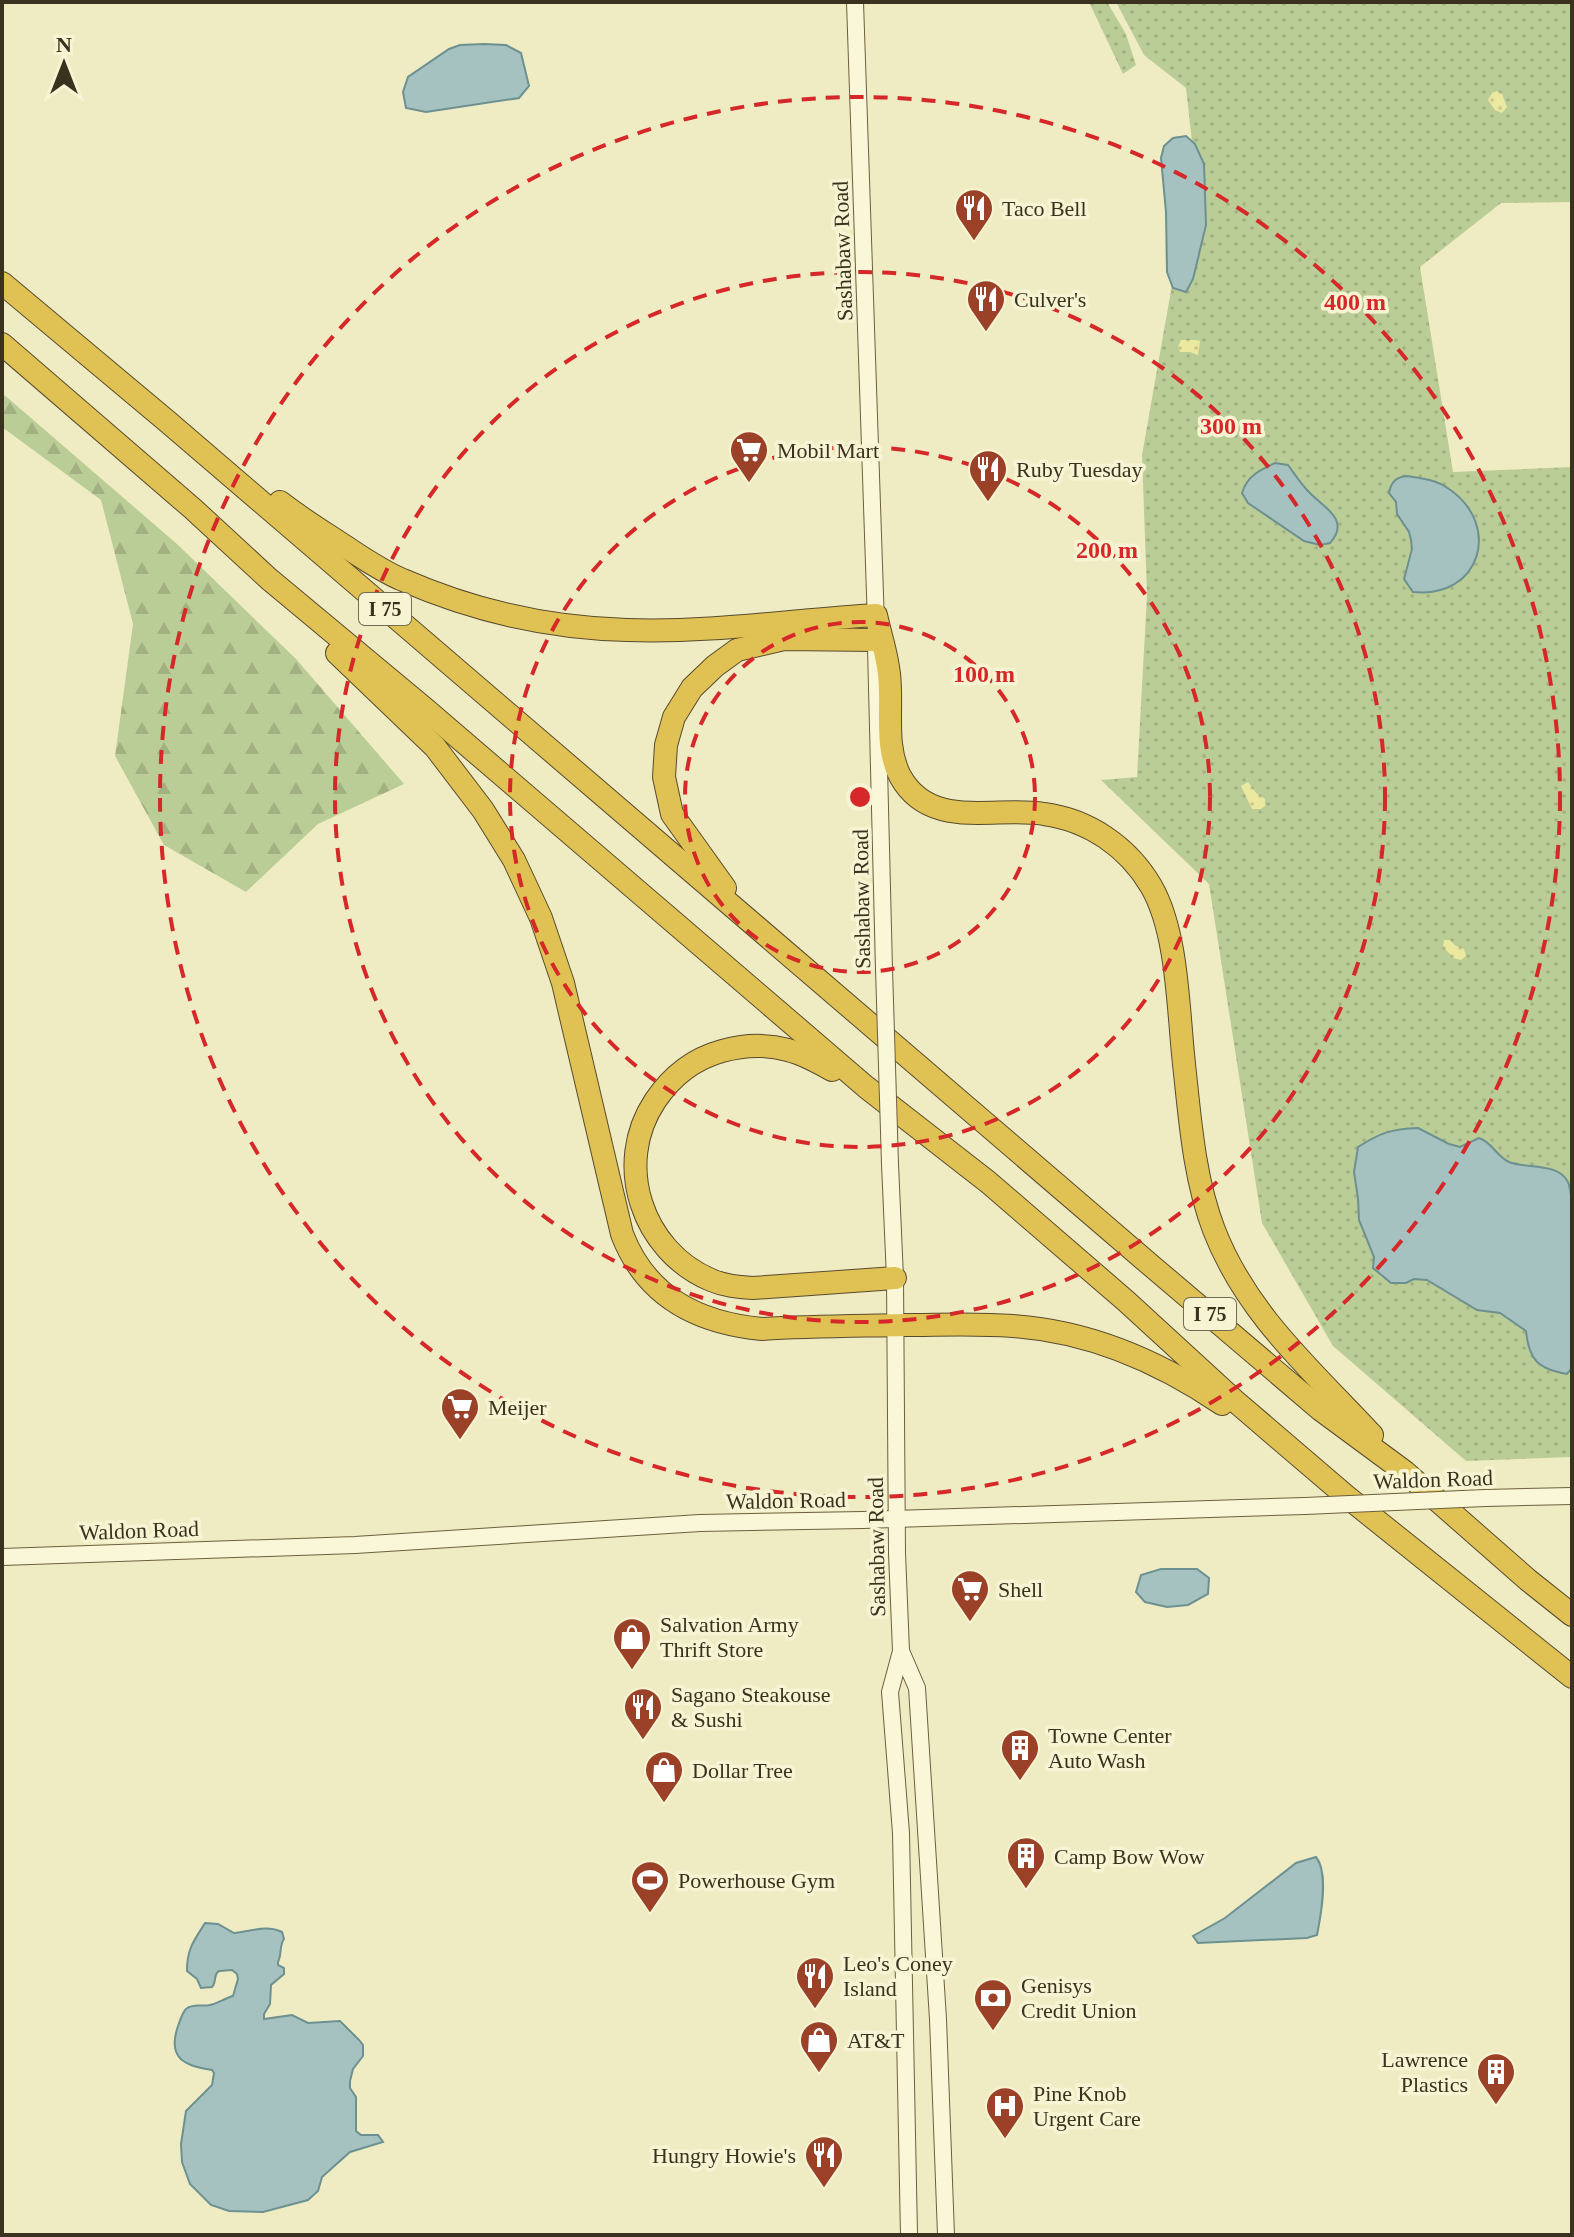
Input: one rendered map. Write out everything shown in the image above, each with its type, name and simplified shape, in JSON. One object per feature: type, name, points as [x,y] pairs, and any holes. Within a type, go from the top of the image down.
[{"type":"highway","name":"I 75","points":[[2,283],[1321,1410],[1405,1472],[1572,1615]]},
{"type":"highway","name":"I 75","points":[[2,344],[192,508],[269,579],[866,1087],[988,1182],[1333,1485],[1572,1677]]},
{"type":"highway","points":[[168,422],[368,562],[401,579],[481,609],[526,619],[628,630],[704,629],[876,615],[889,673],[892,752],[899,773],[915,794],[932,806],[951,812],[1033,812],[1071,820],[1116,845],[1133,861],[1150,885],[1162,908],[1169,934],[1192,1134],[1199,1177],[1214,1229],[1228,1261],[1289,1350],[1405,1472]]},
{"type":"highway","points":[[269,579],[291,609],[435,747],[483,810],[514,860],[541,918],[563,983],[622,1234],[650,1280],[679,1305],[737,1327],[762,1329],[988,1324],[1070,1335],[1146,1360],[1189,1382],[1238,1414],[1333,1485]]},
{"type":"highway","points":[[768,937],[716,876],[672,814],[664,777],[666,745],[674,717],[692,688],[737,650],[784,639],[876,640]]},
{"type":"highway","points":[[866,1087],[785,1049],[747,1046],[702,1059],[676,1075],[651,1107],[643,1124],[635,1161],[638,1196],[664,1246],[695,1272],[712,1281],[753,1288],[895,1278]]},
{"type":"main road","name":"Sashabaw Road","points":[[855,2],[895,1278],[896,1518],[901,1651],[890,1692],[901,1833],[909,2227]]},
{"type":"main road","name":"Waldon Road","points":[[2,1557],[355,1545],[700,1523],[1572,1496]]},
{"type":"main road","name":"Sashabaw Road","points":[[901,1651],[917,1688],[934,1942],[946,2235]]},
{"type":"main road","points":[[894,1749],[921,1746]]},
{"type":"main road","points":[[903,1939],[908,1933],[918,1931],[934,1942]]},
{"type":"main road","points":[[909,2227],[919,2235]]},
{"type":"green space","points":[[1089,2],[1107,2],[1126,34],[1136,65],[1123,74]]},
{"type":"green space","points":[[1116,2],[1572,2],[1572,202],[1501,203],[1420,267],[1453,472],[1572,467],[1572,1457],[1466,1461],[1333,1346],[1262,1223],[1209,884],[1101,780],[1137,777],[1147,595],[1142,455],[1194,160],[1186,88],[1144,55]]},
{"type":"green space","points":[[2,393],[177,544],[296,659],[404,784],[318,824],[246,892],[164,845],[115,756],[133,624],[101,500],[2,427]]},
{"type":"sand","points":[[1497,91],[1502,94],[1507,107],[1502,113],[1495,110],[1488,100]]},
{"type":"sand","points":[[1181,340],[1200,341],[1198,355],[1180,352],[1178,347]]},
{"type":"sand","points":[[1248,782],[1265,799],[1265,806],[1261,809],[1252,809],[1241,786]]},
{"type":"sand","points":[[1444,940],[1450,940],[1464,949],[1466,956],[1461,960],[1454,958],[1443,947]]},
{"type":"water","points":[[460,45],[506,45],[521,53],[529,86],[519,98],[426,112],[406,108],[403,92],[408,77],[449,49]]},
{"type":"water","points":[[1186,136],[1195,144],[1204,164],[1206,225],[1193,279],[1186,292],[1173,288],[1167,272],[1161,158],[1164,146],[1173,138]]},
{"type":"water","points":[[1275,463],[1288,465],[1305,488],[1332,514],[1338,527],[1330,543],[1320,545],[1304,541],[1248,503],[1242,493],[1247,482]]},
{"type":"water","points":[[1407,476],[1434,481],[1449,489],[1465,504],[1475,521],[1479,539],[1476,557],[1468,572],[1455,584],[1436,591],[1413,592],[1404,579],[1412,549],[1411,540],[1397,514],[1396,502],[1389,493],[1395,481]]},
{"type":"water","points":[[1418,1128],[1460,1147],[1479,1138],[1509,1162],[1557,1171],[1568,1182],[1572,1201],[1572,1368],[1567,1374],[1537,1362],[1526,1331],[1500,1313],[1477,1310],[1427,1280],[1391,1283],[1373,1268],[1374,1257],[1359,1220],[1354,1172],[1358,1147],[1386,1133]]},
{"type":"water","points":[[1161,1569],[1197,1569],[1209,1578],[1208,1594],[1188,1605],[1167,1607],[1145,1602],[1136,1592],[1141,1575]]},
{"type":"water","points":[[1316,1857],[1323,1883],[1317,1935],[1198,1943],[1193,1936],[1225,1918],[1296,1863]]},
{"type":"water","points":[[205,1923],[218,1924],[234,1933],[264,1929],[282,1932],[284,1939],[278,1965],[284,1968],[284,1974],[271,1985],[270,2004],[264,2019],[292,2015],[308,2023],[340,2021],[363,2045],[363,2056],[353,2069],[350,2081],[350,2088],[356,2097],[356,2131],[361,2135],[378,2135],[383,2142],[350,2152],[322,2177],[318,2191],[308,2200],[263,2212],[229,2211],[211,2205],[190,2184],[182,2162],[181,2144],[186,2111],[212,2085],[214,2073],[180,2058],[175,2037],[186,2009],[207,2006],[233,1996],[238,1979],[232,1970],[219,1971],[212,1987],[201,1988],[197,1979],[187,1971],[190,1950]]},
{"type":"place","name":"Taco Bell","points":[[974,242]]},
{"type":"place","name":"Culver's","points":[[986,333]]},
{"type":"place","name":"Mobil Mart","points":[[749,484]]},
{"type":"place","name":"Ruby Tuesday","points":[[988,503]]},
{"type":"place","name":"Meijer","points":[[460,1441]]},
{"type":"place","name":"Shell","points":[[970,1623]]},
{"type":"place","name":"Salvation Army Thrift Store","points":[[632,1671]]},
{"type":"place","name":"Sagano Steakouse & Sushi","points":[[643,1741]]},
{"type":"place","name":"Towne Center Auto Wash","points":[[1020,1782]]},
{"type":"place","name":"Dollar Tree","points":[[664,1804]]},
{"type":"place","name":"Camp Bow Wow","points":[[1026,1890]]},
{"type":"place","name":"Powerhouse Gym","points":[[650,1914]]},
{"type":"place","name":"Leo's Coney Island","points":[[815,2010]]},
{"type":"place","name":"Genisys Credit Union","points":[[993,2032]]},
{"type":"place","name":"AT&T","points":[[819,2074]]},
{"type":"place","name":"Lawrence Plastics","points":[[1496,2106]]},
{"type":"place","name":"Pine Knob Urgent Care","points":[[1005,2140]]},
{"type":"place","name":"Hungry Howie's","points":[[824,2189]]}]
